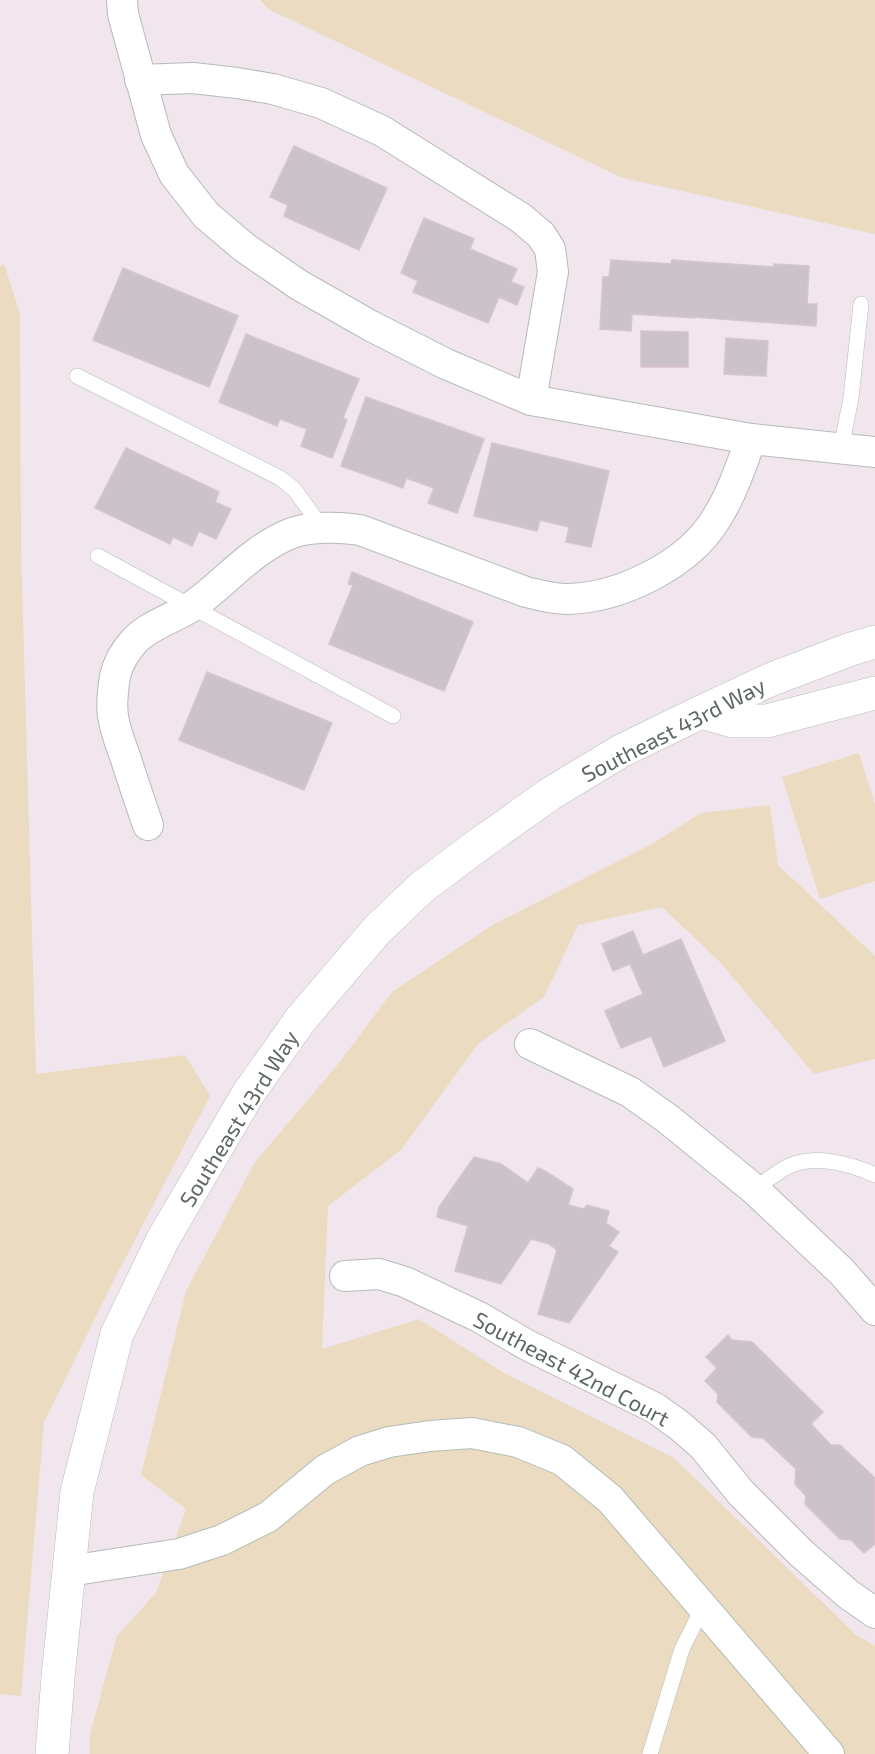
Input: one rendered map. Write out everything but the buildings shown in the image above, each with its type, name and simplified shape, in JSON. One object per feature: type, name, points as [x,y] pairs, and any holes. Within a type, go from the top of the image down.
[{"type":"main road","name":"Southeast 43rd Way","points":[[52,1754],[77,1492],[117,1334],[163,1239],[236,1113],[301,1019],[376,930],[430,882],[550,794],[621,751],[701,712],[772,679],[875,642]]},
{"type":"main road","points":[[701,712],[732,721],[767,721],[875,693]]},
{"type":"street","points":[[122,0],[123,14],[156,135],[174,174],[206,215],[245,248],[299,285],[371,326],[446,364],[531,400],[751,439],[875,452]]},
{"type":"street","points":[[140,80],[193,78],[237,82],[273,89],[321,103],[382,131],[521,218],[541,235],[550,249],[553,272],[531,400]]},
{"type":"street","points":[[148,825],[117,735],[113,716],[112,694],[116,672],[136,639],[191,607],[269,543],[295,532],[343,528],[360,530],[526,592],[567,599],[597,595],[635,584],[662,570],[693,547],[716,521],[732,489],[751,439]]},
{"type":"street","points":[[530,1044],[630,1092],[668,1119],[754,1190],[842,1272],[875,1310]]},
{"type":"street","name":"Southeast 42nd Court","points":[[345,1276],[379,1274],[405,1282],[479,1317],[527,1345],[655,1408],[703,1446],[741,1492],[801,1553],[848,1594],[875,1613]]},
{"type":"street","points":[[69,1571],[179,1554],[222,1540],[268,1517],[325,1470],[360,1451],[389,1442],[472,1433],[518,1442],[562,1460],[610,1499],[829,1754]]},
{"type":"lane","points":[[841,448],[851,398],[861,304]]},
{"type":"lane","points":[[77,376],[280,478],[294,489],[322,529]]},
{"type":"lane","points":[[98,556],[393,716]]},
{"type":"lane","points":[[754,1190],[790,1166],[813,1161],[832,1161],[875,1175]]},
{"type":"lane","points":[[650,1754],[682,1649],[703,1607]]},
{"type":"shaded area","points":[[260,0],[875,0],[875,234],[623,178],[270,10]]},
{"type":"shaded area","points":[[4,264],[20,314],[21,548],[36,1074],[185,1055],[210,1096],[113,1282],[44,1422],[21,1696],[0,1694],[0,266]]},
{"type":"shaded area","points":[[859,753],[875,805],[875,881],[820,899],[782,777]]},
{"type":"shaded area","points":[[770,805],[778,865],[875,956],[875,1059],[814,1074],[720,962],[662,907],[578,925],[544,997],[478,1044],[401,1150],[328,1206],[322,1349],[419,1319],[504,1373],[674,1458],[855,1634],[875,1646],[875,1754],[90,1754],[90,1734],[117,1636],[156,1593],[186,1509],[141,1475],[186,1291],[255,1162],[339,1063],[392,992],[494,924],[650,845],[701,813]]}]
